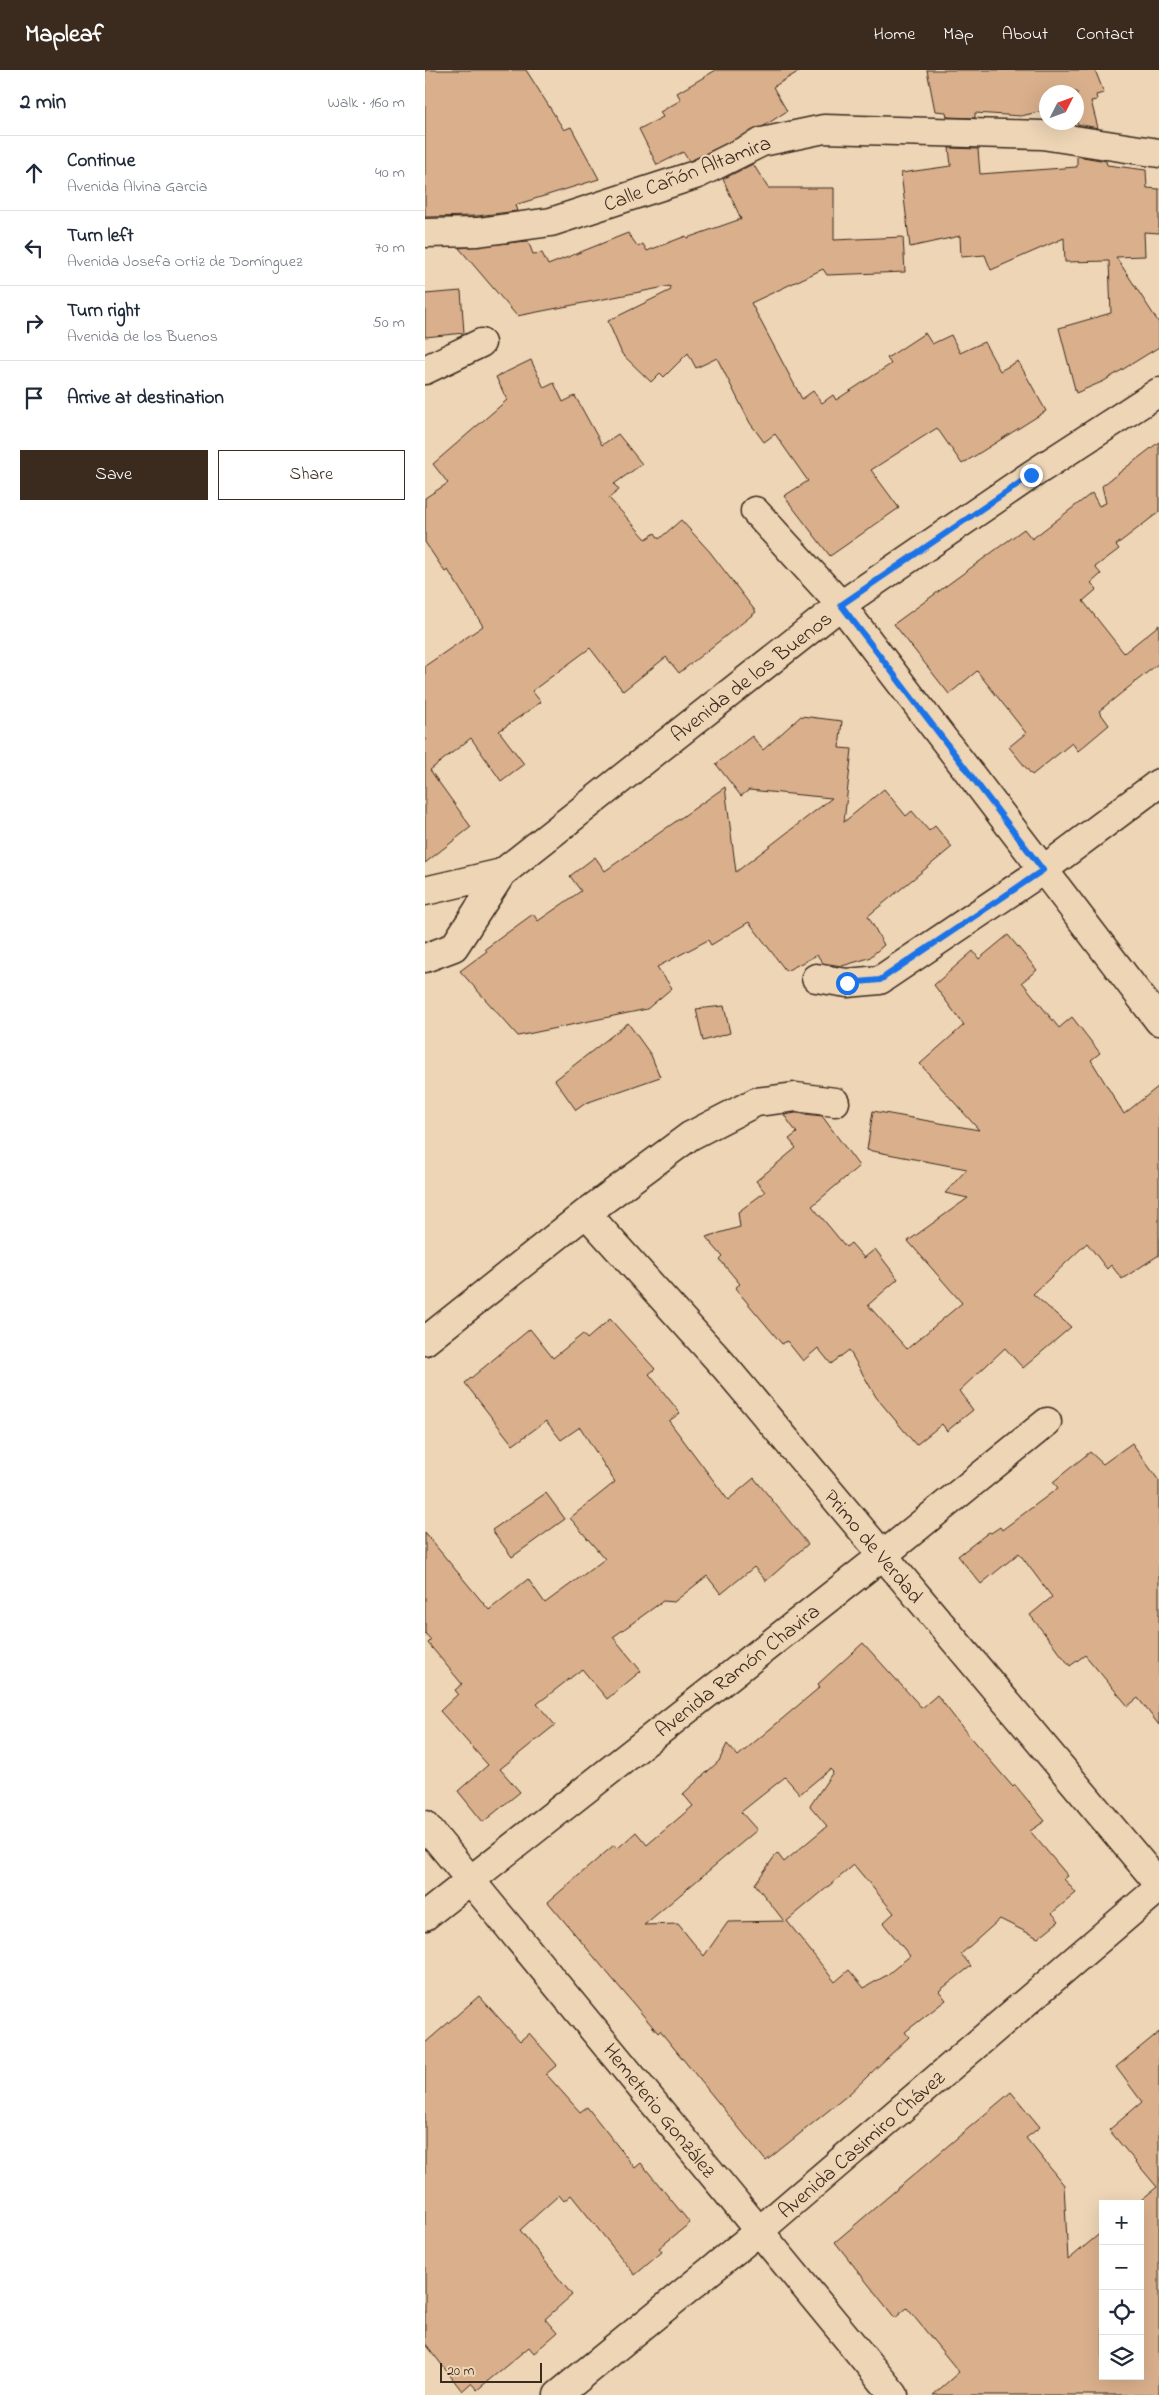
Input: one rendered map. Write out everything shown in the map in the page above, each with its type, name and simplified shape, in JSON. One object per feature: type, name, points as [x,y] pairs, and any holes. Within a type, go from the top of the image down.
[{"type":"street","name":"Calle Cañón Altamira","points":[[425,233],[478,232],[551,222],[698,174],[762,142],[825,129],[1042,135],[1159,153]]},
{"type":"street","points":[[425,370],[481,344]]},
{"type":"street","name":"Avenida de los Buenos","points":[[425,958],[454,947],[502,873],[841,605],[1031,475],[1159,392]]},
{"type":"street","points":[[755,511],[841,605],[1159,1021]]},
{"type":"street","points":[[816,978],[847,983],[880,980],[1043,870],[1159,783]]},
{"type":"street","name":"Avenida de los Buenos","points":[[425,891],[502,873]]},
{"type":"street","points":[[425,1341],[585,1212],[690,1136],[756,1102],[796,1097],[835,1102]]},
{"type":"street","name":"Primo de Verdad","points":[[585,1212],[725,1367],[1159,1886]]},
{"type":"street","name":"Avenida Ramón Chavira","points":[[425,1916],[882,1556],[1047,1422]]},
{"type":"street","name":"Hemeterio González","points":[[425,1825],[894,2395]]},
{"type":"street","name":"Avenida Casimiro Chávez","points":[[558,2395],[759,2231],[1159,1886]]},
{"type":"building","points":[[425,70],[526,70],[564,130],[571,127],[599,179],[515,205],[517,211],[477,216],[425,217]]},
{"type":"building","points":[[716,70],[801,70],[773,87],[787,111],[764,126],[692,160],[689,161],[683,152],[657,165],[639,129],[663,117],[660,112],[681,100],[677,93]]},
{"type":"building","points":[[927,70],[1095,70],[1104,93],[1096,95],[1097,100],[1091,101],[1098,128],[1084,125],[1084,85],[1039,85],[1039,112],[1021,116],[975,113],[975,118],[947,117],[946,112],[935,111]]},
{"type":"building","points":[[949,148],[978,149],[980,174],[1077,167],[1077,156],[1106,161],[1107,165],[1146,170],[1147,188],[1159,189],[1159,233],[1144,232],[1145,256],[1116,257],[1159,323],[1159,347],[1104,381],[1076,393],[1059,328],[1111,313],[1109,261],[1065,262],[1064,238],[991,270],[985,255],[961,257],[960,236],[910,247],[901,173],[951,166]]},
{"type":"building","points":[[753,164],[768,188],[834,188],[834,240],[903,237],[905,272],[827,275],[823,269],[751,303],[802,399],[813,391],[822,403],[833,395],[836,400],[891,364],[887,358],[925,333],[932,344],[951,335],[960,353],[984,342],[1000,371],[1018,361],[1046,411],[962,464],[937,428],[871,470],[899,508],[830,556],[784,496],[808,481],[775,434],[764,442],[750,423],[717,358],[696,368],[688,353],[664,377],[660,373],[651,382],[622,354],[608,321],[671,290],[670,286],[517,316],[459,248],[528,241],[533,254],[542,253],[548,265],[628,233],[638,247],[643,244],[647,251],[686,236],[687,238],[741,219],[723,179]]},
{"type":"building","points":[[461,291],[464,333],[425,337],[425,294]]},
{"type":"building","points":[[531,360],[544,388],[554,383],[563,402],[575,396],[602,445],[618,434],[642,464],[614,484],[619,490],[609,498],[646,539],[655,533],[659,539],[681,520],[710,552],[756,612],[679,673],[666,657],[623,691],[590,648],[532,691],[541,702],[499,731],[524,764],[501,781],[471,738],[430,770],[471,827],[425,863],[425,666],[483,626],[448,570],[445,572],[425,542],[425,498],[448,483],[433,464],[507,400],[496,377]]},
{"type":"building","points":[[1159,442],[1159,512],[1116,545],[1119,549],[1095,567],[1101,574],[1091,583],[1097,589],[1083,601],[1124,653],[1159,625],[1159,663],[1099,711],[1109,725],[1078,751],[1072,743],[1032,775],[1009,747],[1026,733],[977,671],[949,694],[894,624],[1024,529],[1032,539],[1092,493],[1099,506],[1106,503],[1102,486]]},
{"type":"building","points":[[801,716],[842,721],[839,748],[852,749],[844,822],[884,789],[906,816],[912,811],[929,831],[935,826],[952,847],[868,916],[884,945],[869,958],[842,966],[823,963],[817,955],[786,971],[749,922],[711,945],[708,940],[657,967],[672,988],[647,1009],[518,1036],[460,971],[487,951],[485,949],[533,914],[538,921],[581,891],[570,876],[595,857],[605,871],[725,787],[736,872],[832,798],[749,790],[741,796],[716,764],[752,736],[763,750]]},
{"type":"building","points":[[1008,935],[1037,970],[1022,982],[1059,1028],[1072,1017],[1100,1053],[1091,1060],[1124,1114],[1159,1086],[1159,1255],[1122,1279],[1111,1265],[1107,1269],[1087,1243],[1033,1294],[1071,1327],[1023,1368],[1005,1348],[959,1391],[973,1410],[947,1431],[942,1424],[916,1445],[876,1397],[849,1350],[831,1364],[818,1348],[803,1361],[787,1341],[782,1344],[735,1288],[740,1284],[720,1260],[723,1257],[706,1237],[740,1227],[738,1212],[765,1192],[756,1181],[796,1148],[789,1139],[797,1133],[784,1115],[796,1113],[822,1116],[859,1166],[812,1206],[846,1247],[851,1243],[864,1258],[875,1249],[898,1279],[868,1305],[907,1349],[962,1303],[908,1241],[968,1198],[945,1193],[967,1169],[867,1150],[873,1111],[979,1130],[920,1064],[964,1025],[934,985],[973,951],[979,959]]},
{"type":"building","points":[[724,1006],[730,1033],[703,1041],[696,1009]]},
{"type":"building","points":[[628,1023],[651,1055],[660,1077],[586,1103],[576,1110],[555,1080]]},
{"type":"building","points":[[610,1319],[655,1369],[649,1374],[680,1413],[669,1421],[728,1500],[754,1478],[808,1544],[766,1581],[754,1567],[721,1594],[707,1576],[674,1602],[663,1601],[613,1637],[641,1671],[607,1699],[582,1669],[537,1704],[555,1725],[500,1769],[520,1792],[483,1822],[458,1791],[488,1765],[440,1711],[458,1694],[455,1690],[462,1684],[428,1643],[431,1640],[425,1633],[425,1533],[489,1610],[528,1579],[545,1603],[605,1559],[570,1518],[615,1482],[580,1427],[561,1440],[546,1421],[513,1445],[465,1383],[530,1329],[553,1358],[583,1334],[587,1339]]},
{"type":"building","points":[[1132,1443],[1159,1481],[1159,1725],[1138,1698],[1128,1706],[1085,1655],[1070,1666],[1030,1615],[1052,1597],[1019,1553],[981,1584],[958,1556],[989,1532],[991,1533],[1000,1527],[1002,1530],[1058,1488],[1053,1482],[1090,1452],[1103,1464]]},
{"type":"building","points":[[546,1493],[565,1519],[512,1557],[492,1530]]},
{"type":"building","points":[[863,1643],[922,1708],[937,1695],[969,1736],[1013,1787],[1015,1785],[1045,1821],[1030,1831],[1068,1876],[1064,1879],[1076,1893],[1052,1913],[1059,1921],[1038,1938],[1000,1919],[961,1954],[971,1966],[939,1991],[946,2000],[905,2032],[909,2037],[849,2094],[766,2161],[660,2031],[658,2033],[548,1902],[614,1845],[617,1849],[636,1832],[647,1845],[693,1806],[683,1794],[719,1761],[727,1744],[738,1756],[820,1687],[818,1684]],"holes":[[[830,1769],[833,1772],[810,1806],[827,1826],[784,1862],[777,1853],[755,1884],[784,1921],[728,1922],[704,1956],[678,1924],[644,1925],[757,1830],[741,1812],[785,1777],[800,1794]],[[854,1865],[894,1913],[883,1923],[910,1956],[887,1975],[864,1988],[849,1970],[835,1982],[787,1921]]]},
{"type":"building","points":[[479,1996],[520,2041],[529,2033],[557,2065],[546,2074],[580,2112],[587,2107],[635,2168],[641,2163],[690,2223],[659,2248],[662,2252],[635,2275],[571,2195],[564,2201],[559,2195],[520,2230],[572,2295],[545,2319],[557,2333],[534,2353],[529,2347],[477,2390],[471,2383],[462,2391],[425,2343],[425,2043]]},
{"type":"building","points":[[1159,2032],[1159,2395],[933,2395],[959,2372],[907,2308],[895,2318],[835,2242],[1011,2092],[1040,2127],[1026,2138],[1064,2185],[1068,2260],[1099,2234],[1099,2380],[1144,2380],[1144,2200],[1141,2200],[1157,2187],[1109,2130],[1142,2102],[1116,2067]]},
{"type":"route","points":[[847,983],[880,980],[1043,870],[841,605],[1031,475]]}]
